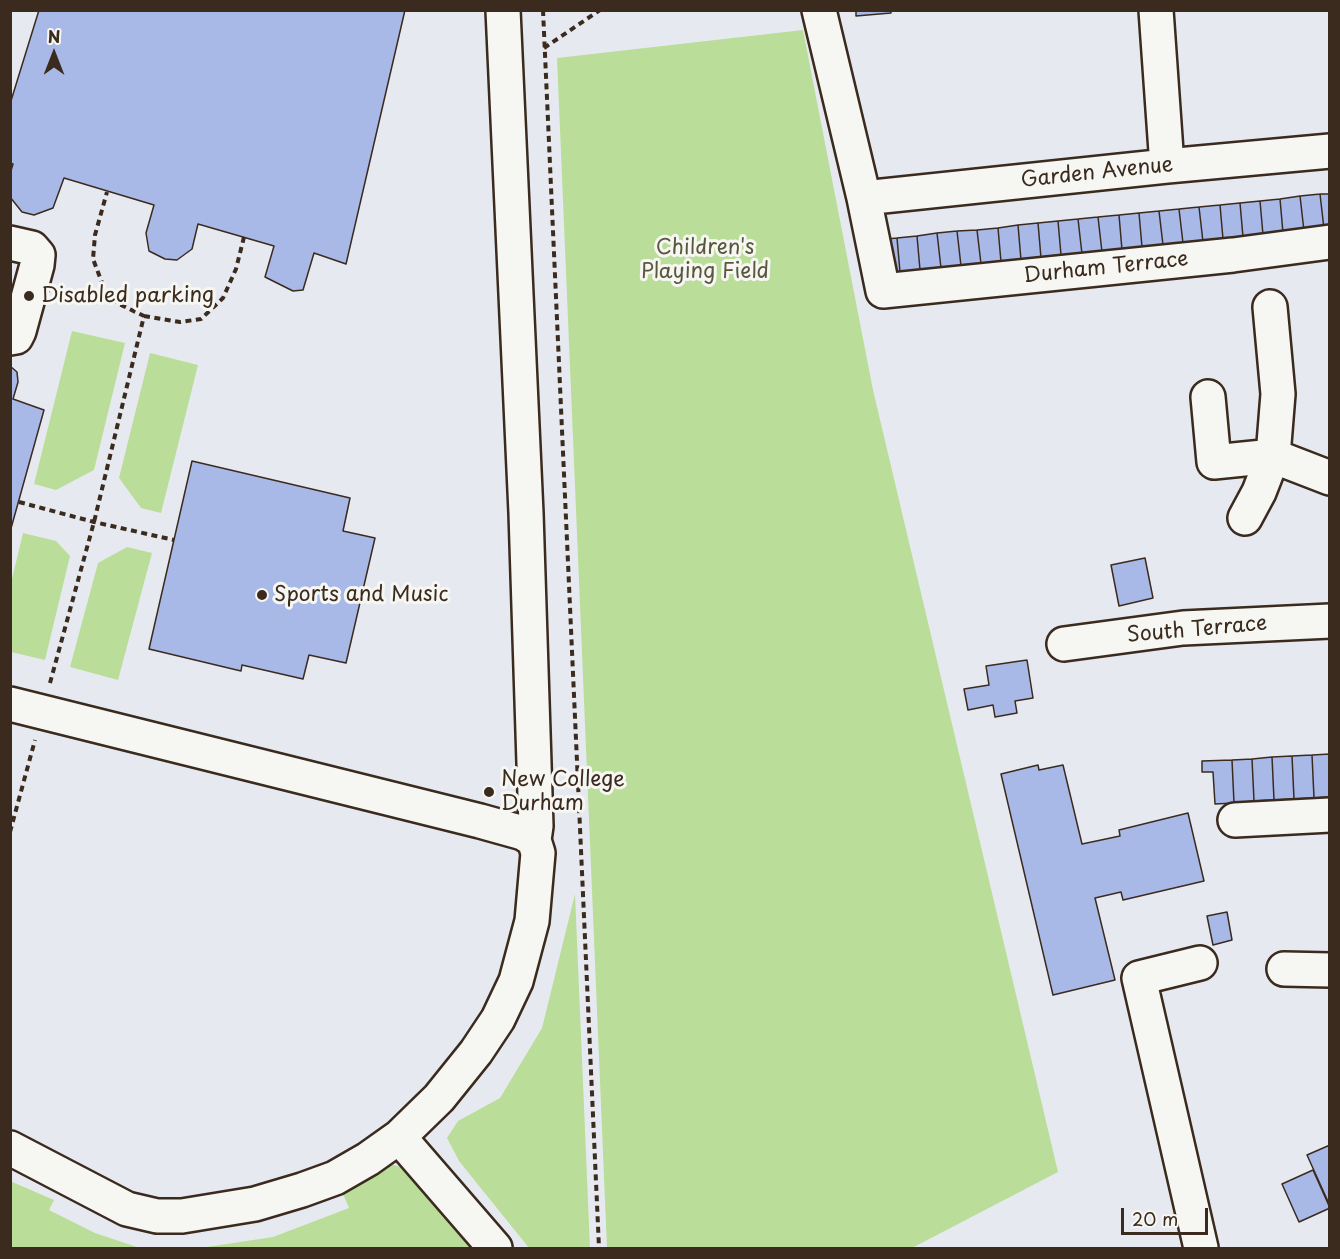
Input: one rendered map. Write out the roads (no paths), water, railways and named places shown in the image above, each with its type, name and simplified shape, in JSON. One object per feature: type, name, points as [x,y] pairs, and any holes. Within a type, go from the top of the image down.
[{"type":"street","points":[[10,1149],[127,1209],[157,1215],[182,1216],[255,1204],[313,1186],[335,1178],[360,1164],[399,1137],[439,1098],[476,1052],[498,1019],[516,981],[532,921],[538,853],[534,840],[537,826],[526,513],[503,10]]},
{"type":"street","points":[[819,10],[864,198]]},
{"type":"street","points":[[1156,10],[1167,166]]},
{"type":"street","name":"Garden Avenue","points":[[864,198],[1329,151]]},
{"type":"street","name":"Durham Terrace","points":[[864,198],[883,291],[1233,255],[1329,242]]},
{"type":"street","points":[[10,243],[32,248],[38,255],[19,330],[16,337],[10,338]]},
{"type":"street","points":[[1245,518],[1259,492],[1273,456],[1278,394],[1270,307]]},
{"type":"street","points":[[1208,397],[1214,462],[1273,456],[1329,478]]},
{"type":"street","name":"South Terrace","points":[[1064,644],[1184,628],[1329,621]]},
{"type":"street","points":[[10,704],[480,821],[523,833],[534,840]]},
{"type":"street","points":[[1235,820],[1329,815]]},
{"type":"street","points":[[1200,963],[1139,978],[1201,1248]]},
{"type":"street","points":[[1284,969],[1329,970]]},
{"type":"street","points":[[399,1137],[495,1248]]},
{"type":"place","name":"Disabled parking","points":[[29,296]]},
{"type":"place","name":"Sports and Music","points":[[262,595]]},
{"type":"place","name":"New College Durham","points":[[489,792]]},
{"type":"park label","name":"Children's Playing Field","points":[[705,260]]}]
